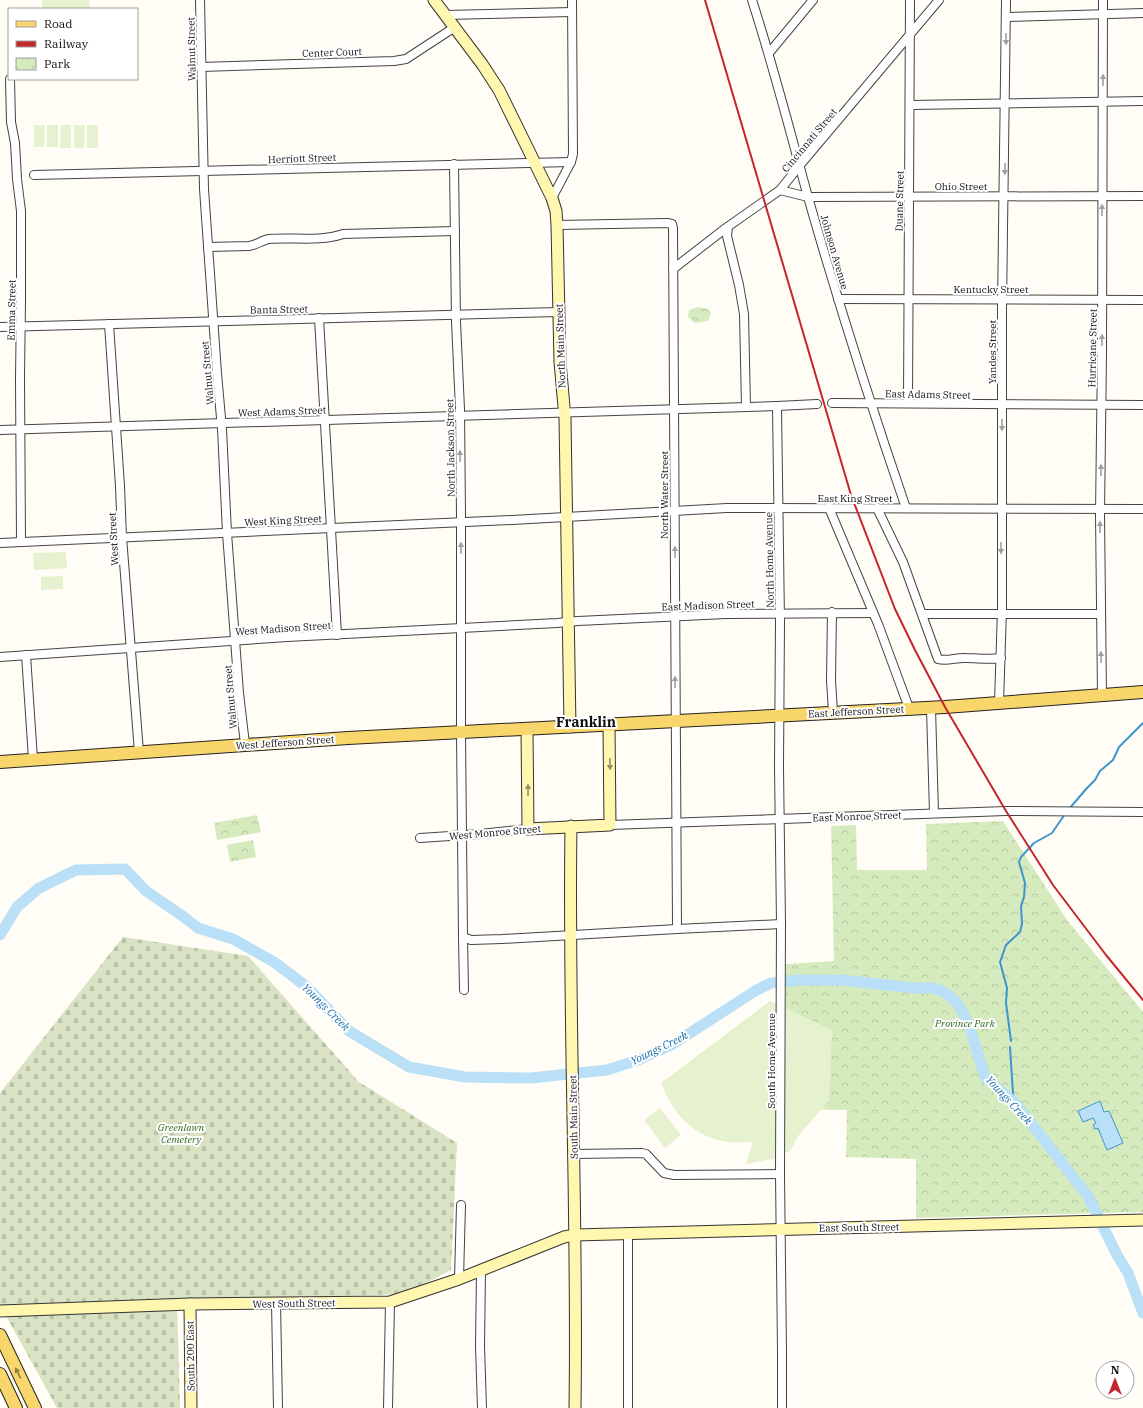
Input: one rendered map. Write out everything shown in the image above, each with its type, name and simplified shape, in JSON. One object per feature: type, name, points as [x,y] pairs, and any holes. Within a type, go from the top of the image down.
[{"type":"main road","name":"East Jefferson Street","points":[[570,727],[780,714],[931,708],[1143,692]]},
{"type":"main road","name":"West Jefferson Street","points":[[0,762],[244,744],[570,727]]},
{"type":"main road","points":[[0,1335],[35,1408]]},
{"type":"main road","points":[[0,1374],[16,1408]]},
{"type":"street","name":"Walnut Street","points":[[200,0],[203,170],[221,422],[226,534],[244,744]]},
{"type":"street","name":"North Main Street","points":[[434,0],[455,27],[499,90],[552,198],[557,225],[560,362],[564,412],[570,727]]},
{"type":"street","points":[[552,198],[571,162],[574,139],[572,0]]},
{"type":"street","name":"Johnson Avenue","points":[[752,0],[769,53],[808,197],[838,299],[906,508]]},
{"type":"street","points":[[769,53],[813,0]]},
{"type":"street","name":"Duane Street","points":[[908,403],[911,105],[910,0]]},
{"type":"street","name":"Cincinnati Street","points":[[673,269],[780,190],[938,0]]},
{"type":"street","name":"Yandes Street","points":[[999,703],[1002,614],[1002,405],[1006,0]]},
{"type":"street","name":"Hurricane Street","points":[[1102,696],[1100,509],[1103,0]]},
{"type":"street","points":[[445,15],[572,12]]},
{"type":"street","points":[[1006,17],[1143,13]]},
{"type":"street","name":"Center Court","points":[[201,67],[394,61],[406,59],[455,27]]},
{"type":"street","name":"Emma Street","points":[[10,80],[11,122],[15,143],[21,211],[21,542]]},
{"type":"street","points":[[911,105],[1143,102]]},
{"type":"street","name":"Herriott Street","points":[[34,175],[571,162]]},
{"type":"street","name":"North Jackson Street","points":[[454,164],[456,315],[460,416],[462,627],[461,732],[464,990]]},
{"type":"street","name":"Ohio Street","points":[[780,190],[808,197],[1143,196]]},
{"type":"street","name":"North Water Street","points":[[557,225],[670,223],[673,228],[677,929]]},
{"type":"street","points":[[728,227],[727,236],[744,314],[746,407]]},
{"type":"street","points":[[208,247],[249,246],[272,239],[331,238],[343,234],[455,231]]},
{"type":"street","name":"Kentucky Street","points":[[838,299],[1143,300]]},
{"type":"street","name":"Banta Street","points":[[0,327],[559,312]]},
{"type":"street","points":[[319,318],[337,635]]},
{"type":"street","name":"West Street","points":[[109,324],[122,537],[139,752]]},
{"type":"street","name":"East Adams Street","points":[[832,403],[1143,405]]},
{"type":"street","points":[[564,412],[817,404]]},
{"type":"street","name":"North Home Avenue","points":[[777,406],[780,714]]},
{"type":"street","name":"West Adams Street","points":[[0,430],[564,412]]},
{"type":"street","name":"East King Street","points":[[567,517],[727,508],[1143,509]]},
{"type":"street","points":[[829,508],[873,613],[909,708]]},
{"type":"street","points":[[877,508],[903,562],[938,659],[947,660],[967,658],[988,660],[1001,658]]},
{"type":"street","name":"West King Street","points":[[0,543],[226,534],[567,517]]},
{"type":"street","name":"East Madison Street","points":[[568,622],[780,612],[873,613]]},
{"type":"street","points":[[832,612],[831,680],[833,712]]},
{"type":"street","points":[[923,614],[1100,614]]},
{"type":"street","name":"West Madison Street","points":[[0,657],[462,627],[568,622]]},
{"type":"street","points":[[26,655],[33,759]]},
{"type":"street","points":[[931,708],[934,813]]},
{"type":"street","name":"South Home Avenue","points":[[780,714],[780,1174],[782,1408]]},
{"type":"street","points":[[609,725],[610,825]]},
{"type":"street","points":[[527,729],[528,829]]},
{"type":"street","name":"East Monroe Street","points":[[570,826],[1006,811],[1143,812]]},
{"type":"street","name":"West Monroe Street","points":[[420,838],[570,826]]},
{"type":"street","name":"South Main Street","points":[[570,826],[575,1235],[575,1408]]},
{"type":"street","points":[[463,937],[471,940],[781,924]]},
{"type":"street","points":[[574,1154],[642,1153],[646,1154],[664,1173],[674,1175],[780,1174]]},
{"type":"street","points":[[459,1279],[460,1205]]},
{"type":"street","name":"East South Street","points":[[575,1235],[1142,1220]]},
{"type":"street","points":[[628,1234],[628,1408]]},
{"type":"street","name":"West South Street","points":[[0,1311],[190,1304],[390,1302],[481,1271],[557,1239],[575,1235]]},
{"type":"street","points":[[481,1271],[480,1346],[482,1408]]},
{"type":"street","points":[[388,1408],[390,1302]]},
{"type":"street","points":[[276,1303],[278,1408]]},
{"type":"street","name":"South 200 East","points":[[190,1304],[191,1408]]},
{"type":"green space","points":[[42,0],[89,0],[90,8],[42,8]]},
{"type":"green space","points":[[34,125],[45,125],[44,147],[34,147]]},
{"type":"green space","points":[[47,125],[58,125],[58,147],[47,147]]},
{"type":"green space","points":[[61,125],[71,125],[71,148],[60,148]]},
{"type":"green space","points":[[74,125],[85,125],[84,148],[74,148]]},
{"type":"green space","points":[[87,125],[98,125],[98,148],[87,148]]},
{"type":"green space","points":[[698,307],[708,309],[711,313],[708,321],[695,323],[688,317],[689,310]]},
{"type":"green space","points":[[66,552],[67,568],[34,570],[33,553]]},
{"type":"green space","points":[[63,576],[63,589],[41,590],[41,577]]},
{"type":"green space","points":[[257,815],[261,832],[217,840],[214,823]]},
{"type":"green space","name":"Province Park","points":[[1003,821],[1067,920],[1143,1012],[1143,1212],[916,1218],[916,1159],[846,1157],[847,1110],[786,1109],[786,964],[834,961],[831,826],[856,825],[857,870],[927,870],[926,824]]},
{"type":"green space","points":[[253,840],[256,857],[230,862],[227,845]]},
{"type":"green space","name":"Greenlawn Cemetery","points":[[123,937],[248,956],[359,1082],[457,1143],[451,1270],[405,1294],[177,1301],[180,1408],[57,1408],[0,1305],[0,1093]]},
{"type":"green space","points":[[770,1001],[832,1030],[829,1101],[799,1135],[790,1151],[773,1159],[746,1164],[753,1142],[731,1142],[704,1135],[678,1114],[661,1083]]},
{"type":"green space","points":[[660,1108],[681,1135],[665,1148],[644,1120]]},
{"type":"water","points":[[1100,1101],[1104,1112],[1109,1111],[1123,1143],[1107,1150],[1098,1128],[1095,1129],[1093,1125],[1096,1123],[1093,1118],[1083,1122],[1078,1111]]},
{"type":"waterway","points":[[1069,809],[1095,780],[1100,771],[1113,760],[1119,747],[1143,723]]},
{"type":"waterway","points":[[1011,1041],[1006,1003],[1007,988],[1000,962],[1006,945],[1020,932],[1022,924],[1021,906],[1024,897],[1025,883],[1019,862],[1021,857],[1034,843],[1052,833],[1065,814]]},
{"type":"waterway","name":"Youngs Creek","points":[[0,935],[17,907],[39,888],[76,870],[125,869],[146,891],[198,928],[233,939],[274,962],[307,987],[349,1031],[409,1067],[465,1077],[531,1078],[607,1070],[638,1060],[673,1044],[755,991],[771,983],[800,980],[841,980],[914,988],[932,988],[942,991],[951,997],[960,1007],[969,1025],[985,1077],[1016,1104],[1088,1196],[1117,1255],[1128,1273],[1143,1313]]},
{"type":"waterway","points":[[1010,1047],[1013,1094],[1016,1104]]},
{"type":"railway","points":[[705,0],[851,495],[895,609],[945,707],[1006,811],[1053,885],[1106,955],[1143,1000]]},
{"type":"district","name":"Franklin","points":[[586,722]]}]
